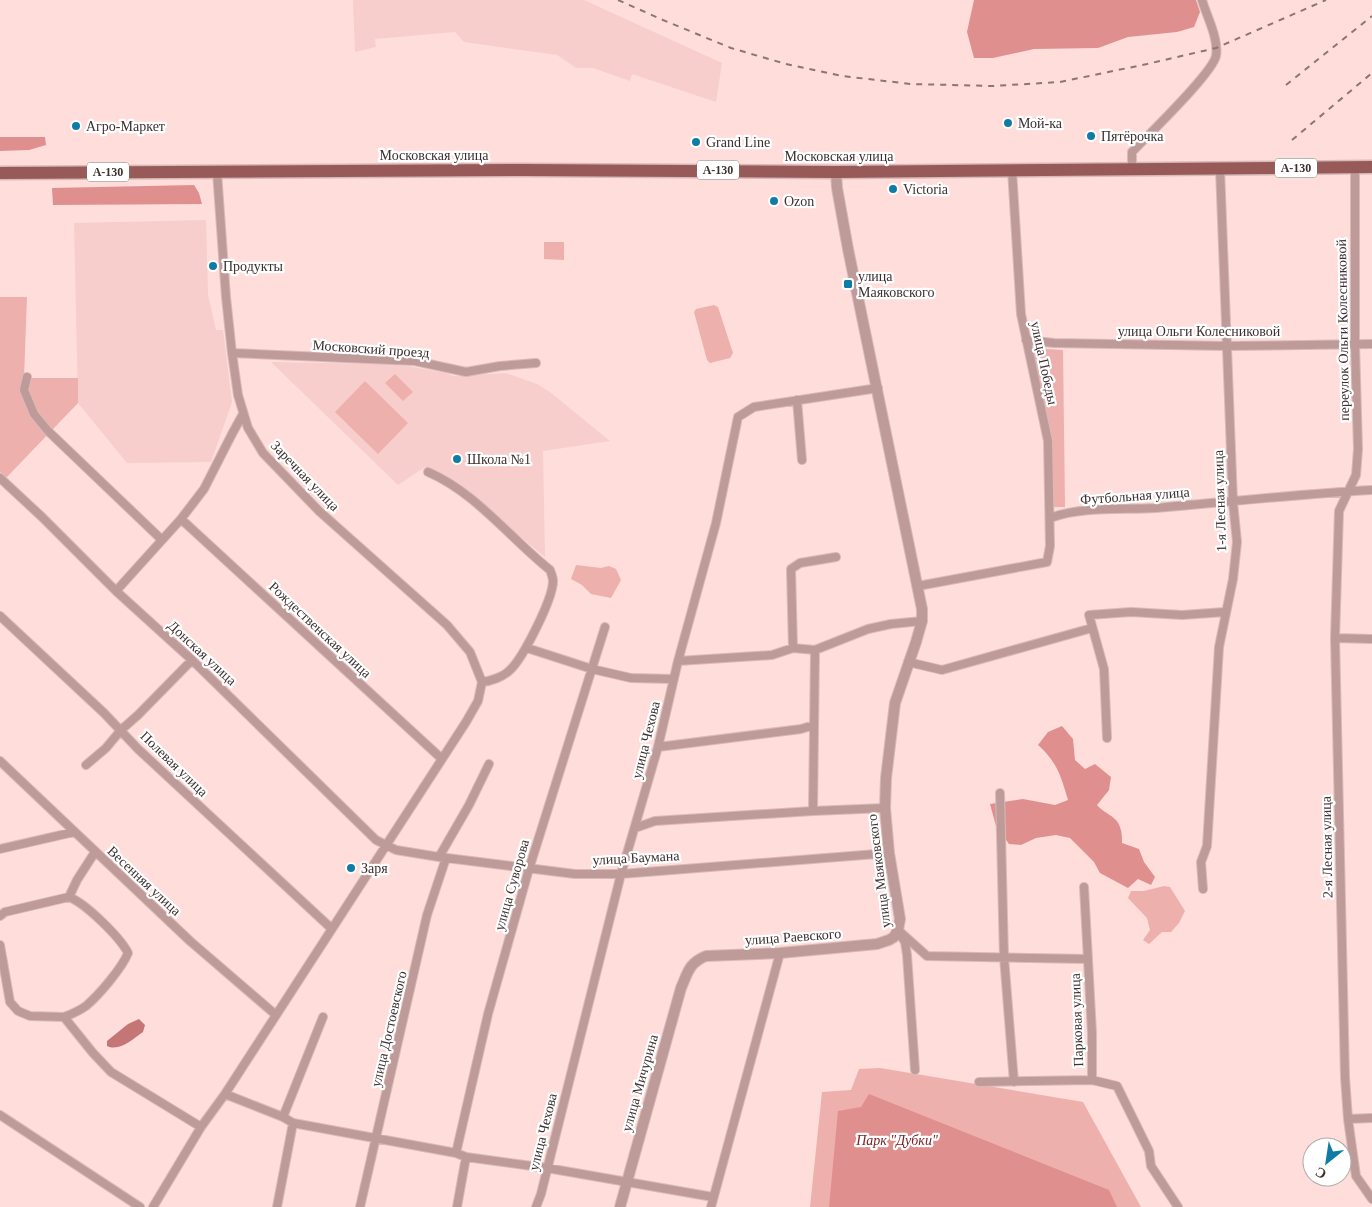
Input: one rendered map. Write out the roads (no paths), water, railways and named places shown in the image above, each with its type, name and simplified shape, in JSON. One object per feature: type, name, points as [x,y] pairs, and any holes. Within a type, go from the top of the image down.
[{"type":"main road","name":"Московская улица","points":[[216,172],[516,170],[836,172],[1372,167]]},
{"type":"main road","name":"А-130","points":[[0,173],[216,172]]},
{"type":"street","points":[[1132,169],[1132,152],[1213,65],[1216,48],[1202,0]]},
{"type":"street","name":"переулок Ольги Колесниковой","points":[[1349,491],[1356,475],[1358,450],[1355,345],[1355,167]]},
{"type":"street","name":"1-я Лесная улица","points":[[1203,889],[1201,862],[1207,846],[1219,647],[1233,580],[1237,542],[1233,502],[1220,169]]},
{"type":"street","name":"улица Победы","points":[[918,586],[1047,562],[1050,546],[1048,441],[1020,304],[1012,170]]},
{"type":"street","name":"Заречная улица","points":[[216,172],[232,353],[243,414],[248,428],[263,453],[319,511],[447,625],[470,652],[482,682]]},
{"type":"street","name":"улица Маяковского","points":[[836,172],[848,249],[922,610],[922,621],[895,703],[886,778],[885,808],[889,853],[900,919],[898,930],[905,942],[907,955],[914,1070]]},
{"type":"street","name":"улица Ольги Колесниковой","points":[[1026,340],[1054,343],[1227,346],[1372,344]]},
{"type":"street","name":"Московский проезд","points":[[232,353],[415,362],[466,372],[500,366],[536,363]]},
{"type":"street","points":[[27,377],[24,390],[34,414],[48,431],[161,539]]},
{"type":"street","name":"улица Чехова","points":[[536,1207],[621,874],[636,828],[658,746],[673,679],[716,523],[738,417],[754,407],[878,388]]},
{"type":"street","points":[[797,400],[802,460]]},
{"type":"street","points":[[116,590],[181,519],[204,489],[243,414]]},
{"type":"street","points":[[153,1207],[201,1127],[225,1094],[442,760],[478,701],[482,682],[491,682],[509,671],[527,648],[551,591],[554,580],[550,570],[500,524],[447,480],[428,472]]},
{"type":"street","name":"Донская улица","points":[[1,480],[192,660],[376,840],[386,845]]},
{"type":"street","name":"Футбольная улица","points":[[1050,518],[1059,514],[1087,511],[1233,502],[1372,490]]},
{"type":"street","name":"2-я Лесная улица","points":[[1349,491],[1339,511],[1335,638],[1345,1077],[1348,1119],[1356,1176],[1372,1199]]},
{"type":"street","name":"Рождественская улица","points":[[181,519],[442,760]]},
{"type":"street","points":[[792,648],[790,569],[800,563],[836,557]]},
{"type":"street","points":[[1107,738],[1104,669],[1089,615],[1131,612],[1182,615],[1225,612]]},
{"type":"street","name":"Полевая улица","points":[[0,616],[121,730],[138,749],[332,929]]},
{"type":"street","points":[[678,660],[772,654],[792,648],[815,650],[868,629],[891,624],[922,621]]},
{"type":"street","name":"улица Суворова","points":[[456,1153],[488,1014],[529,869],[604,627]]},
{"type":"street","points":[[908,662],[942,670],[1092,628]]},
{"type":"street","points":[[1335,638],[1372,639]]},
{"type":"street","points":[[527,648],[592,669],[631,678],[673,679]]},
{"type":"street","points":[[813,811],[815,650]]},
{"type":"street","points":[[86,765],[106,748],[121,730],[192,660]]},
{"type":"street","points":[[658,746],[801,729],[814,724]]},
{"type":"street","name":"Весенняя улица","points":[[0,761],[190,941],[276,1015]]},
{"type":"street","name":"улица Достоевского","points":[[360,1207],[427,915],[443,857],[489,764]]},
{"type":"street","points":[[1000,793],[1004,957],[1014,1082]]},
{"type":"street","points":[[636,828],[655,821],[885,808]]},
{"type":"street","points":[[0,849],[74,832]]},
{"type":"street","name":"улица Баумана","points":[[386,845],[396,850],[575,874],[621,874],[889,853]]},
{"type":"street","points":[[69,897],[77,880],[95,852]]},
{"type":"street","name":"Парковая улица","points":[[1084,887],[1092,1033],[1092,1080],[1117,1086],[1149,1151],[1151,1166],[1178,1207]]},
{"type":"street","points":[[0,916],[5,912],[69,897],[77,900],[123,943],[128,953],[124,962],[93,998],[76,1012],[64,1017],[30,1016],[18,1010],[10,1002],[0,945]]},
{"type":"street","points":[[898,930],[927,956],[1088,959]]},
{"type":"street","name":"улица Раевского","points":[[689,968],[696,960],[706,956],[780,953],[876,944],[894,937],[898,930]]},
{"type":"street","points":[[711,1207],[780,953]]},
{"type":"street","name":"улица Мичурина","points":[[620,1207],[681,988],[689,968]]},
{"type":"street","points":[[283,1117],[323,1016]]},
{"type":"street","points":[[64,1017],[111,1072],[201,1127]]},
{"type":"street","points":[[979,1082],[1092,1080]]},
{"type":"street","points":[[225,1094],[283,1117],[293,1123],[456,1153],[466,1157],[547,1168],[713,1197]]},
{"type":"street","points":[[0,1115],[140,1207]]},
{"type":"street","points":[[1348,1119],[1372,1118]]},
{"type":"street","points":[[277,1207],[293,1123]]},
{"type":"street","points":[[457,1207],[466,1157]]},
{"type":"railway","points":[[618,0],[731,48],[786,64],[842,76],[911,84],[993,86],[1060,82],[1216,48],[1326,0]]},
{"type":"railway","points":[[1286,85],[1372,16]]},
{"type":"railway","points":[[1292,140],[1372,73]]},
{"type":"place","name":"Мой-ка","points":[[1008,123]]},
{"type":"place","name":"Агро-Маркет","points":[[76,126]]},
{"type":"place","name":"Пятёрочка","points":[[1091,136]]},
{"type":"place","name":"Grand Line","points":[[696,142]]},
{"type":"place","name":"Victoria","points":[[893,189]]},
{"type":"place","name":"Ozon","points":[[774,201]]},
{"type":"place","name":"Продукты","points":[[213,266]]},
{"type":"place","name":"улица Маяковского","points":[[848,284]]},
{"type":"place","name":"Школа №1","points":[[457,459]]},
{"type":"place","name":"Заря","points":[[351,868]]},
{"type":"park label","name":"Парк \"Дубки\"","points":[[897,1140]]}]
